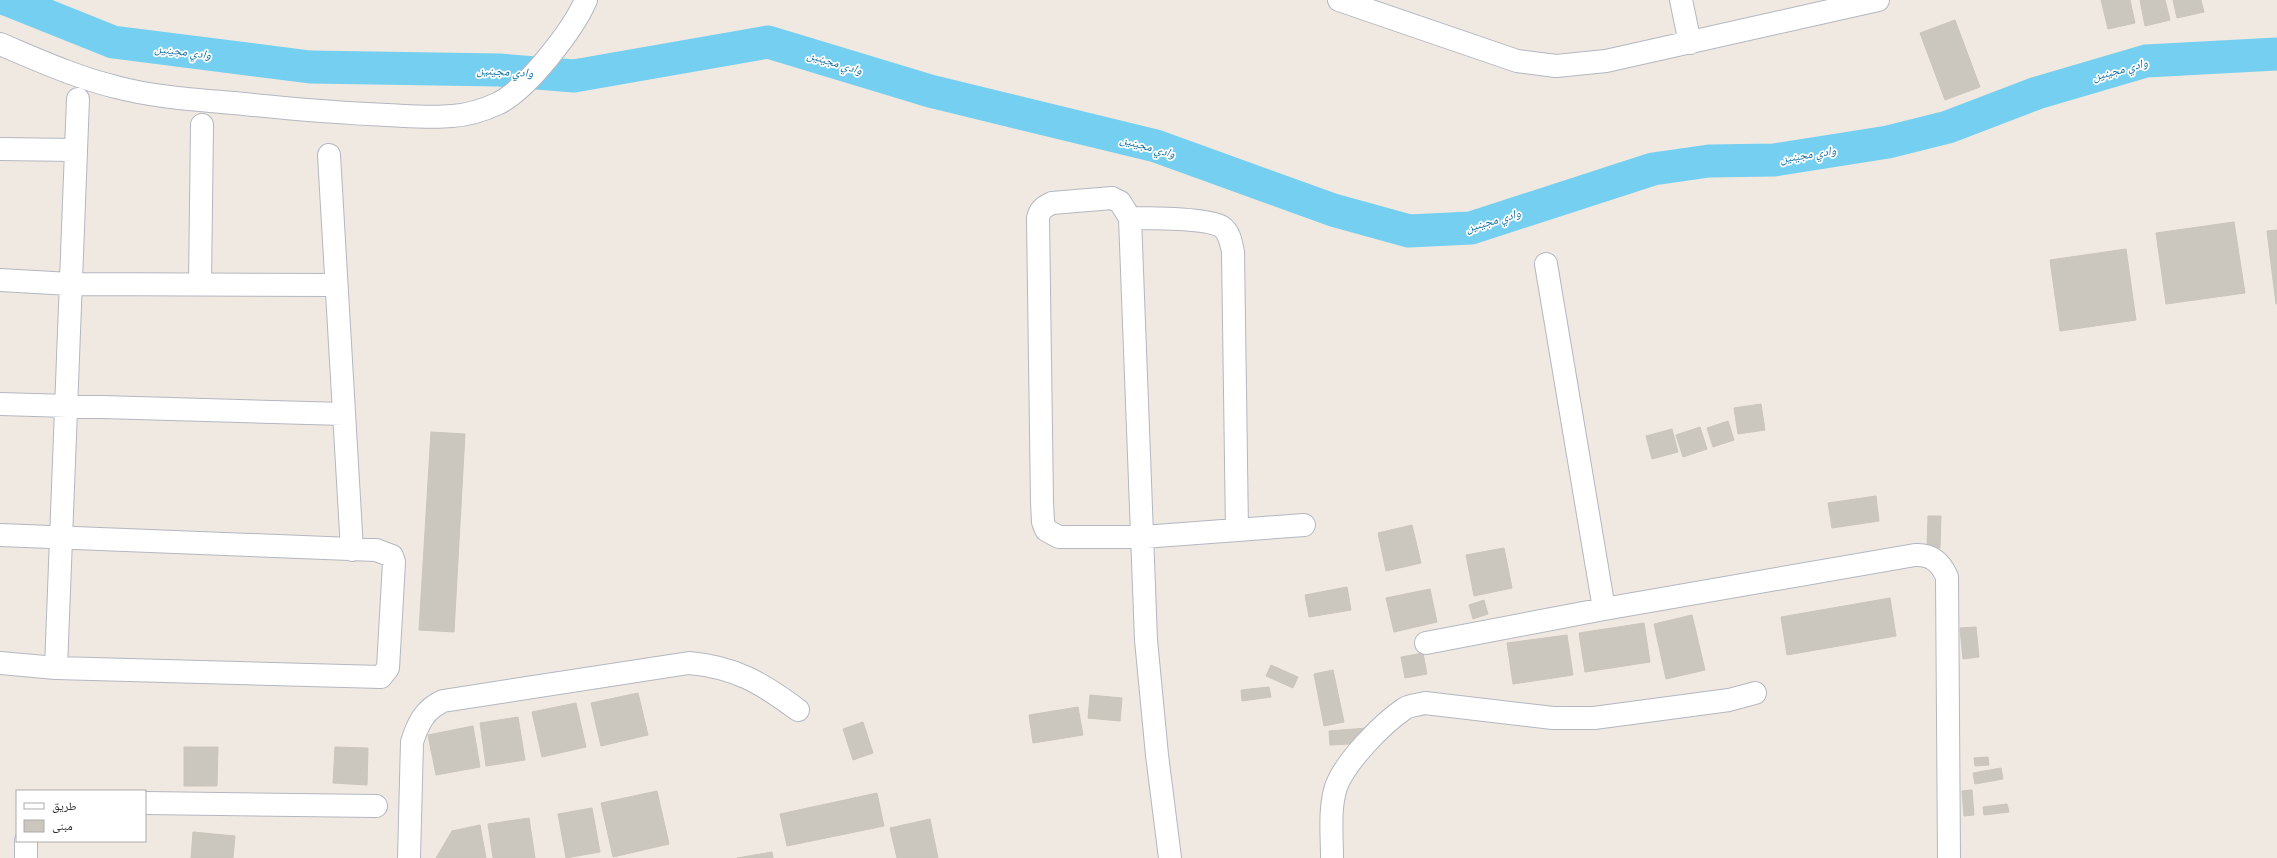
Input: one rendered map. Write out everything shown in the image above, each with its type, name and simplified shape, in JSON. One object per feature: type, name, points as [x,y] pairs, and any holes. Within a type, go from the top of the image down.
[{"type":"street","points":[[0,44],[55,68],[117,88],[148,93],[326,112],[453,116],[478,111],[500,102],[519,89],[560,42],[580,14],[586,0]]},
{"type":"street","points":[[1338,0],[1517,61],[1536,64],[1576,65],[1690,43],[1878,0]]},
{"type":"street","points":[[1681,0],[1690,43]]},
{"type":"street","points":[[56,668],[78,99]]},
{"type":"street","points":[[200,284],[202,125]]},
{"type":"street","points":[[0,149],[75,150]]},
{"type":"street","points":[[329,155],[352,550]]},
{"type":"street","points":[[1170,858],[1150,690],[1146,640],[1143,538],[1130,218],[1120,202],[1112,198],[1052,203],[1039,211],[1042,502],[1043,522],[1046,530],[1059,537],[1143,538],[1304,525]]},
{"type":"street","points":[[1130,218],[1150,218],[1208,223],[1221,227],[1229,235],[1233,252],[1237,530]]},
{"type":"street","points":[[1546,264],[1604,609]]},
{"type":"street","points":[[0,280],[70,284],[336,285]]},
{"type":"street","points":[[0,404],[344,414]]},
{"type":"street","points":[[0,535],[384,552],[392,556],[394,562],[388,664],[386,672],[381,677],[56,668],[0,663]]},
{"type":"street","points":[[1426,644],[1604,609],[1923,554],[1936,560],[1947,577],[1949,858]]},
{"type":"street","points":[[409,858],[412,742],[416,729],[426,712],[443,702],[481,697],[661,666],[689,663],[713,665],[738,673],[768,687],[798,710]]},
{"type":"street","points":[[1332,858],[1332,810],[1336,787],[1347,766],[1378,732],[1405,708],[1425,703],[1553,718],[1594,718],[1729,700],[1755,693]]},
{"type":"street","points":[[146,803],[376,806]]},
{"type":"street","points":[[26,842],[26,858]]},
{"type":"building","points":[[2101,0],[2130,0],[2135,23],[2108,29]]},
{"type":"building","points":[[2140,0],[2165,0],[2170,20],[2145,26]]},
{"type":"building","points":[[2173,0],[2201,0],[2204,12],[2177,18]]},
{"type":"building","points":[[1955,20],[1980,87],[1945,100],[1920,33]]},
{"type":"building","points":[[2234,222],[2245,293],[2166,304],[2156,233]]},
{"type":"building","points":[[2277,230],[2277,304],[2276,304],[2267,231]]},
{"type":"building","points":[[2126,249],[2136,320],[2060,331],[2050,260]]},
{"type":"building","points":[[1761,404],[1765,430],[1738,434],[1734,408]]},
{"type":"building","points":[[1728,421],[1734,440],[1713,447],[1707,428]]},
{"type":"building","points":[[1700,427],[1707,449],[1683,457],[1676,435]]},
{"type":"building","points":[[1672,429],[1678,452],[1652,459],[1646,436]]},
{"type":"building","points":[[431,432],[465,434],[454,632],[419,630]]},
{"type":"building","points":[[1876,496],[1879,521],[1832,528],[1828,503]]},
{"type":"building","points":[[1928,516],[1941,516],[1940,548],[1927,547]]},
{"type":"building","points":[[1412,525],[1421,563],[1386,571],[1378,533]]},
{"type":"building","points":[[1504,548],[1512,588],[1474,596],[1466,555]]},
{"type":"building","points":[[1347,587],[1351,610],[1309,617],[1305,595]]},
{"type":"building","points":[[1430,589],[1437,622],[1394,632],[1386,598]]},
{"type":"building","points":[[1890,598],[1896,636],[1787,655],[1781,617]]},
{"type":"building","points":[[1484,600],[1488,614],[1473,619],[1469,605]]},
{"type":"building","points":[[1692,615],[1705,670],[1666,679],[1654,624]]},
{"type":"building","points":[[1644,623],[1650,662],[1585,672],[1579,633]]},
{"type":"building","points":[[1976,627],[1979,657],[1963,659],[1960,628]]},
{"type":"building","points":[[1567,635],[1573,675],[1513,684],[1507,643]]},
{"type":"building","points":[[1423,653],[1427,674],[1405,678],[1401,657]]},
{"type":"building","points":[[1271,665],[1298,677],[1293,688],[1266,676]]},
{"type":"building","points":[[1333,670],[1344,722],[1324,726],[1314,674]]},
{"type":"building","points":[[1269,687],[1271,697],[1242,701],[1241,690]]},
{"type":"building","points":[[638,693],[648,735],[601,746],[591,703]]},
{"type":"building","points":[[1090,695],[1122,698],[1120,721],[1088,718]]},
{"type":"building","points":[[576,703],[586,747],[542,757],[532,712]]},
{"type":"building","points":[[1078,707],[1083,735],[1033,743],[1029,715]]},
{"type":"building","points":[[518,717],[525,760],[486,766],[480,723]]},
{"type":"building","points":[[863,722],[873,753],[853,760],[843,729]]},
{"type":"building","points":[[473,726],[480,767],[436,775],[428,735]]},
{"type":"building","points":[[1367,728],[1368,743],[1330,745],[1329,731]]},
{"type":"building","points":[[184,747],[218,747],[217,786],[184,786]]},
{"type":"building","points":[[335,747],[368,748],[367,785],[333,783]]},
{"type":"building","points":[[1988,757],[1989,765],[1975,766],[1974,758]]},
{"type":"building","points":[[2001,768],[2003,779],[1975,784],[1973,773]]},
{"type":"building","points":[[1972,790],[1974,815],[1964,816],[1962,791]]},
{"type":"building","points":[[657,791],[669,844],[613,857],[601,803]]},
{"type":"building","points":[[877,793],[884,826],[787,846],[780,814]]},
{"type":"building","points":[[2007,804],[2009,812],[1984,815],[1983,807]]},
{"type":"building","points":[[592,808],[600,852],[566,858],[558,814]]},
{"type":"building","points":[[529,818],[535,858],[493,858],[488,824]]},
{"type":"building","points":[[930,819],[938,858],[897,858],[890,828]]},
{"type":"building","points":[[480,825],[486,858],[436,858],[452,831]]},
{"type":"building","points":[[193,832],[235,836],[233,858],[191,858]]},
{"type":"building","points":[[772,852],[773,858],[737,858]]},
{"type":"waterway","name":"وادي مجينين","points":[[8,0],[113,42],[310,67],[499,70],[574,76],[768,42],[930,91],[1156,146],[1333,210],[1409,231],[1471,228],[1653,169],[1709,161],[1774,160],[1888,142],[1948,127],[2037,93],[2146,61],[2277,54]]}]
